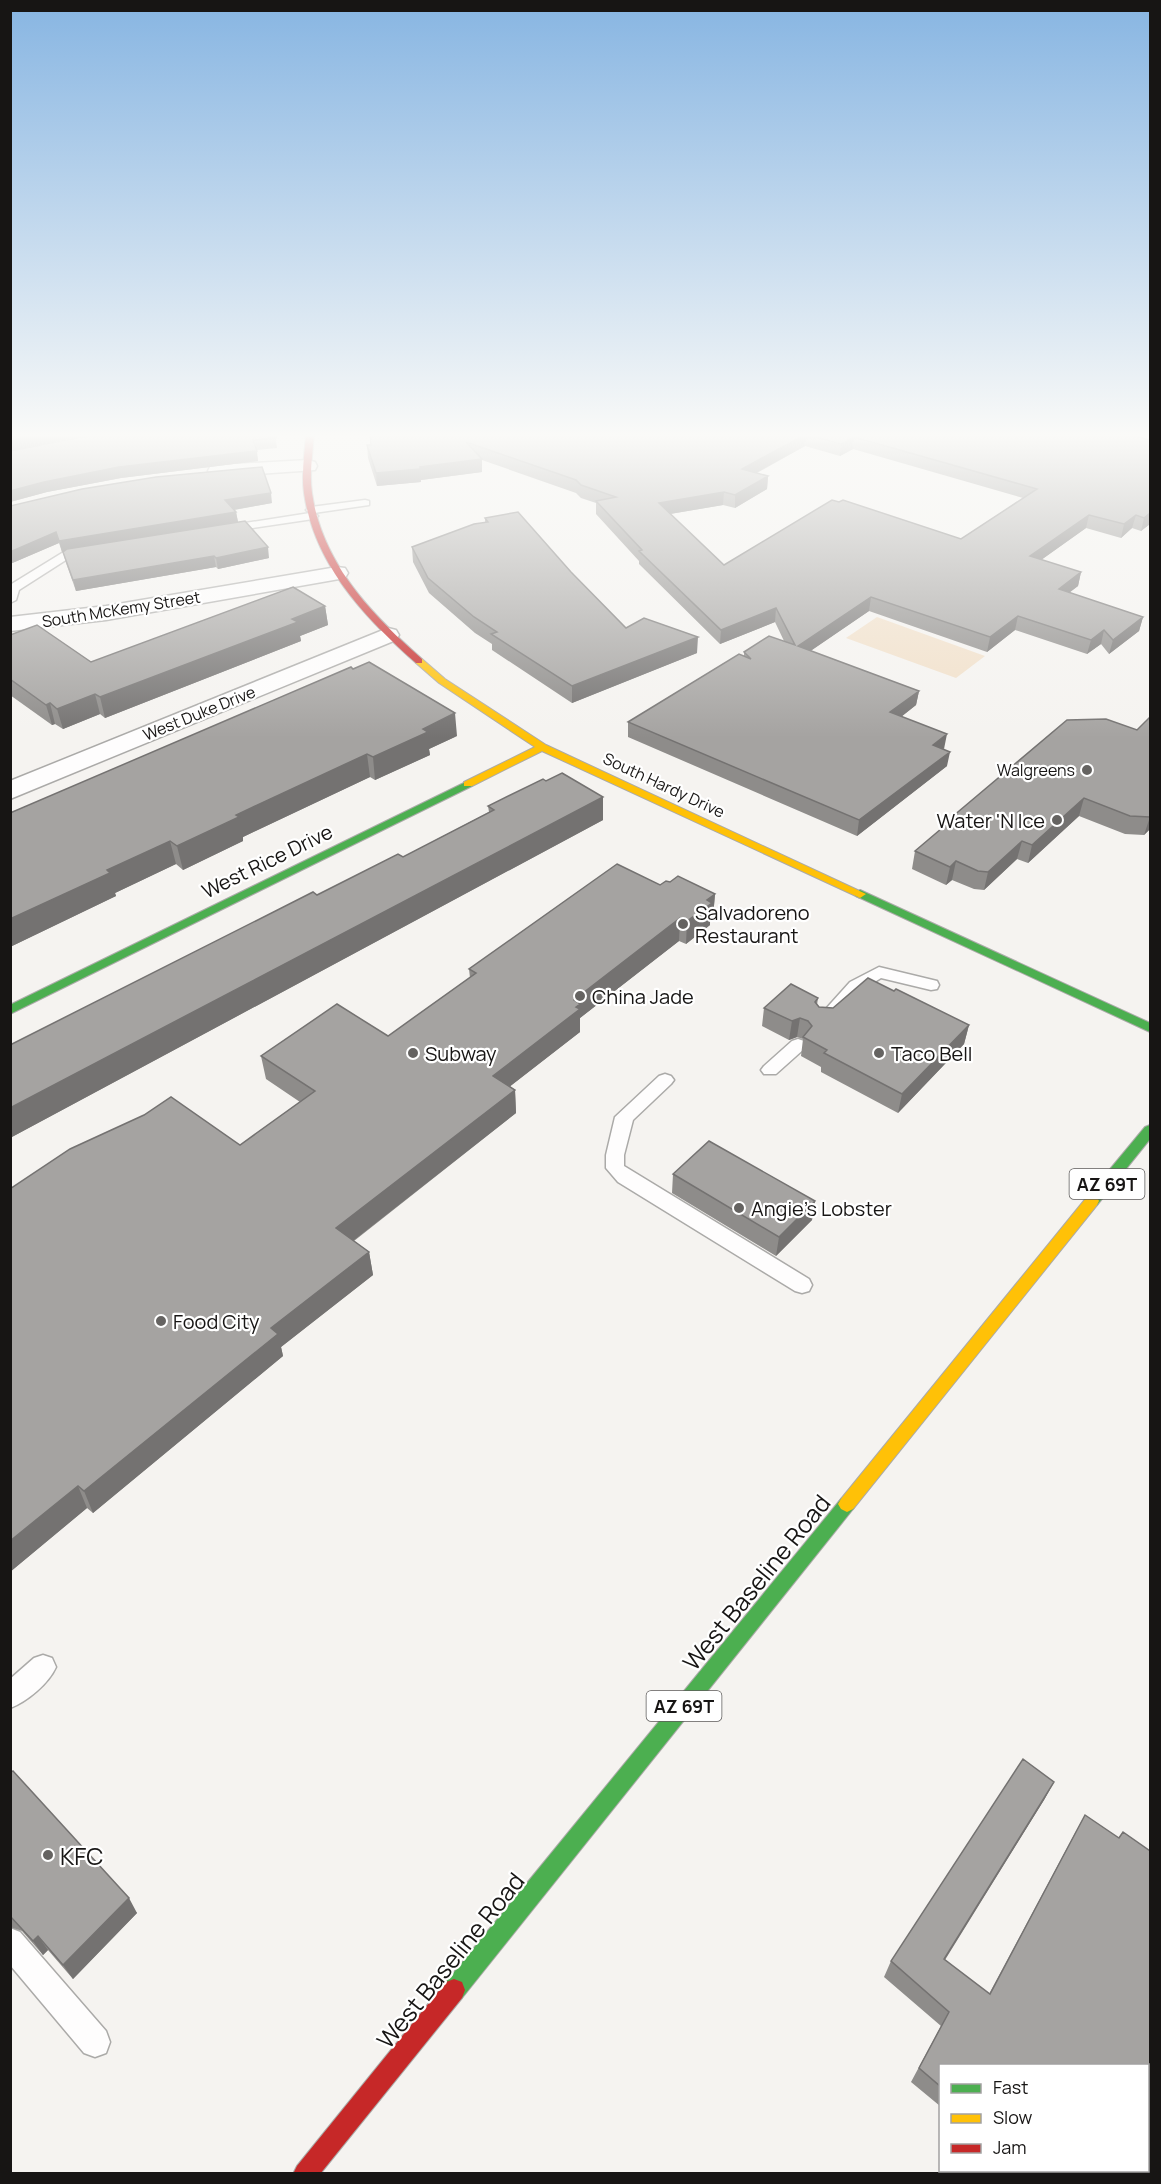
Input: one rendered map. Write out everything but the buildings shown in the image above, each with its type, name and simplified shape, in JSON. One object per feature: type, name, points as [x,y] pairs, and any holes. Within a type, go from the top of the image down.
[{"type":"street","name":"South Hardy Drive","points":[[319,534],[337,573],[362,606],[388,634],[442,681],[542,747],[1150,1028]]},
{"type":"street","name":"South McKemy Street","points":[[10,624],[106,613],[337,573]]},
{"type":"street","name":"West Duke Drive","points":[[21,786],[388,634]]},
{"type":"street","name":"West Rice Drive","points":[[10,1010],[542,747]]},
{"type":"street","points":[[10,766],[21,786]]},
{"type":"street","name":"West Baseline Road","points":[[305,2174],[1150,1130]]},
{"type":"lane","points":[[10,600],[14,588],[66,555],[101,549]]},
{"type":"lane","points":[[824,1021],[856,986],[879,972],[931,985]]},
{"type":"lane","points":[[770,1070],[798,1045]]},
{"type":"lane","points":[[665,1080],[624,1117],[615,1155],[615,1168],[625,1177],[802,1285]]},
{"type":"lane","points":[[10,1696],[43,1667]]},
{"type":"lane","points":[[10,1942],[95,2042]]},
{"type":"shaded area","points":[[877,617],[985,656],[956,678],[846,638]]},
{"type":"traffic: fast","points":[[10,1010],[468,784]]},
{"type":"traffic: fast","points":[[860,894],[1150,1028]]},
{"type":"traffic: fast","points":[[1092,1201],[1150,1130]]},
{"type":"traffic: fast","points":[[454,1990],[847,1504]]},
{"type":"traffic: slow","points":[[419,661],[442,681],[542,747],[860,894]]},
{"type":"traffic: slow","points":[[468,784],[542,747]]},
{"type":"traffic: slow","points":[[847,1504],[1092,1201]]},
{"type":"traffic: jam","points":[[319,534],[333,565],[347,587],[381,626],[419,661]]},
{"type":"traffic: jam","points":[[305,2174],[454,1990]]},
{"type":"place","name":"Walgreens","points":[[1087,770]]},
{"type":"place","name":"Water 'N Ice","points":[[1057,820]]},
{"type":"place","name":"Salvadoreno Restaurant","points":[[683,924]]},
{"type":"place","name":"China Jade","points":[[580,996]]},
{"type":"place","name":"Subway","points":[[413,1053]]},
{"type":"place","name":"Taco Bell","points":[[879,1053]]},
{"type":"place","name":"Angie's Lobster","points":[[739,1208]]},
{"type":"place","name":"Food City","points":[[161,1321]]},
{"type":"place","name":"KFC","points":[[48,1855]]}]
